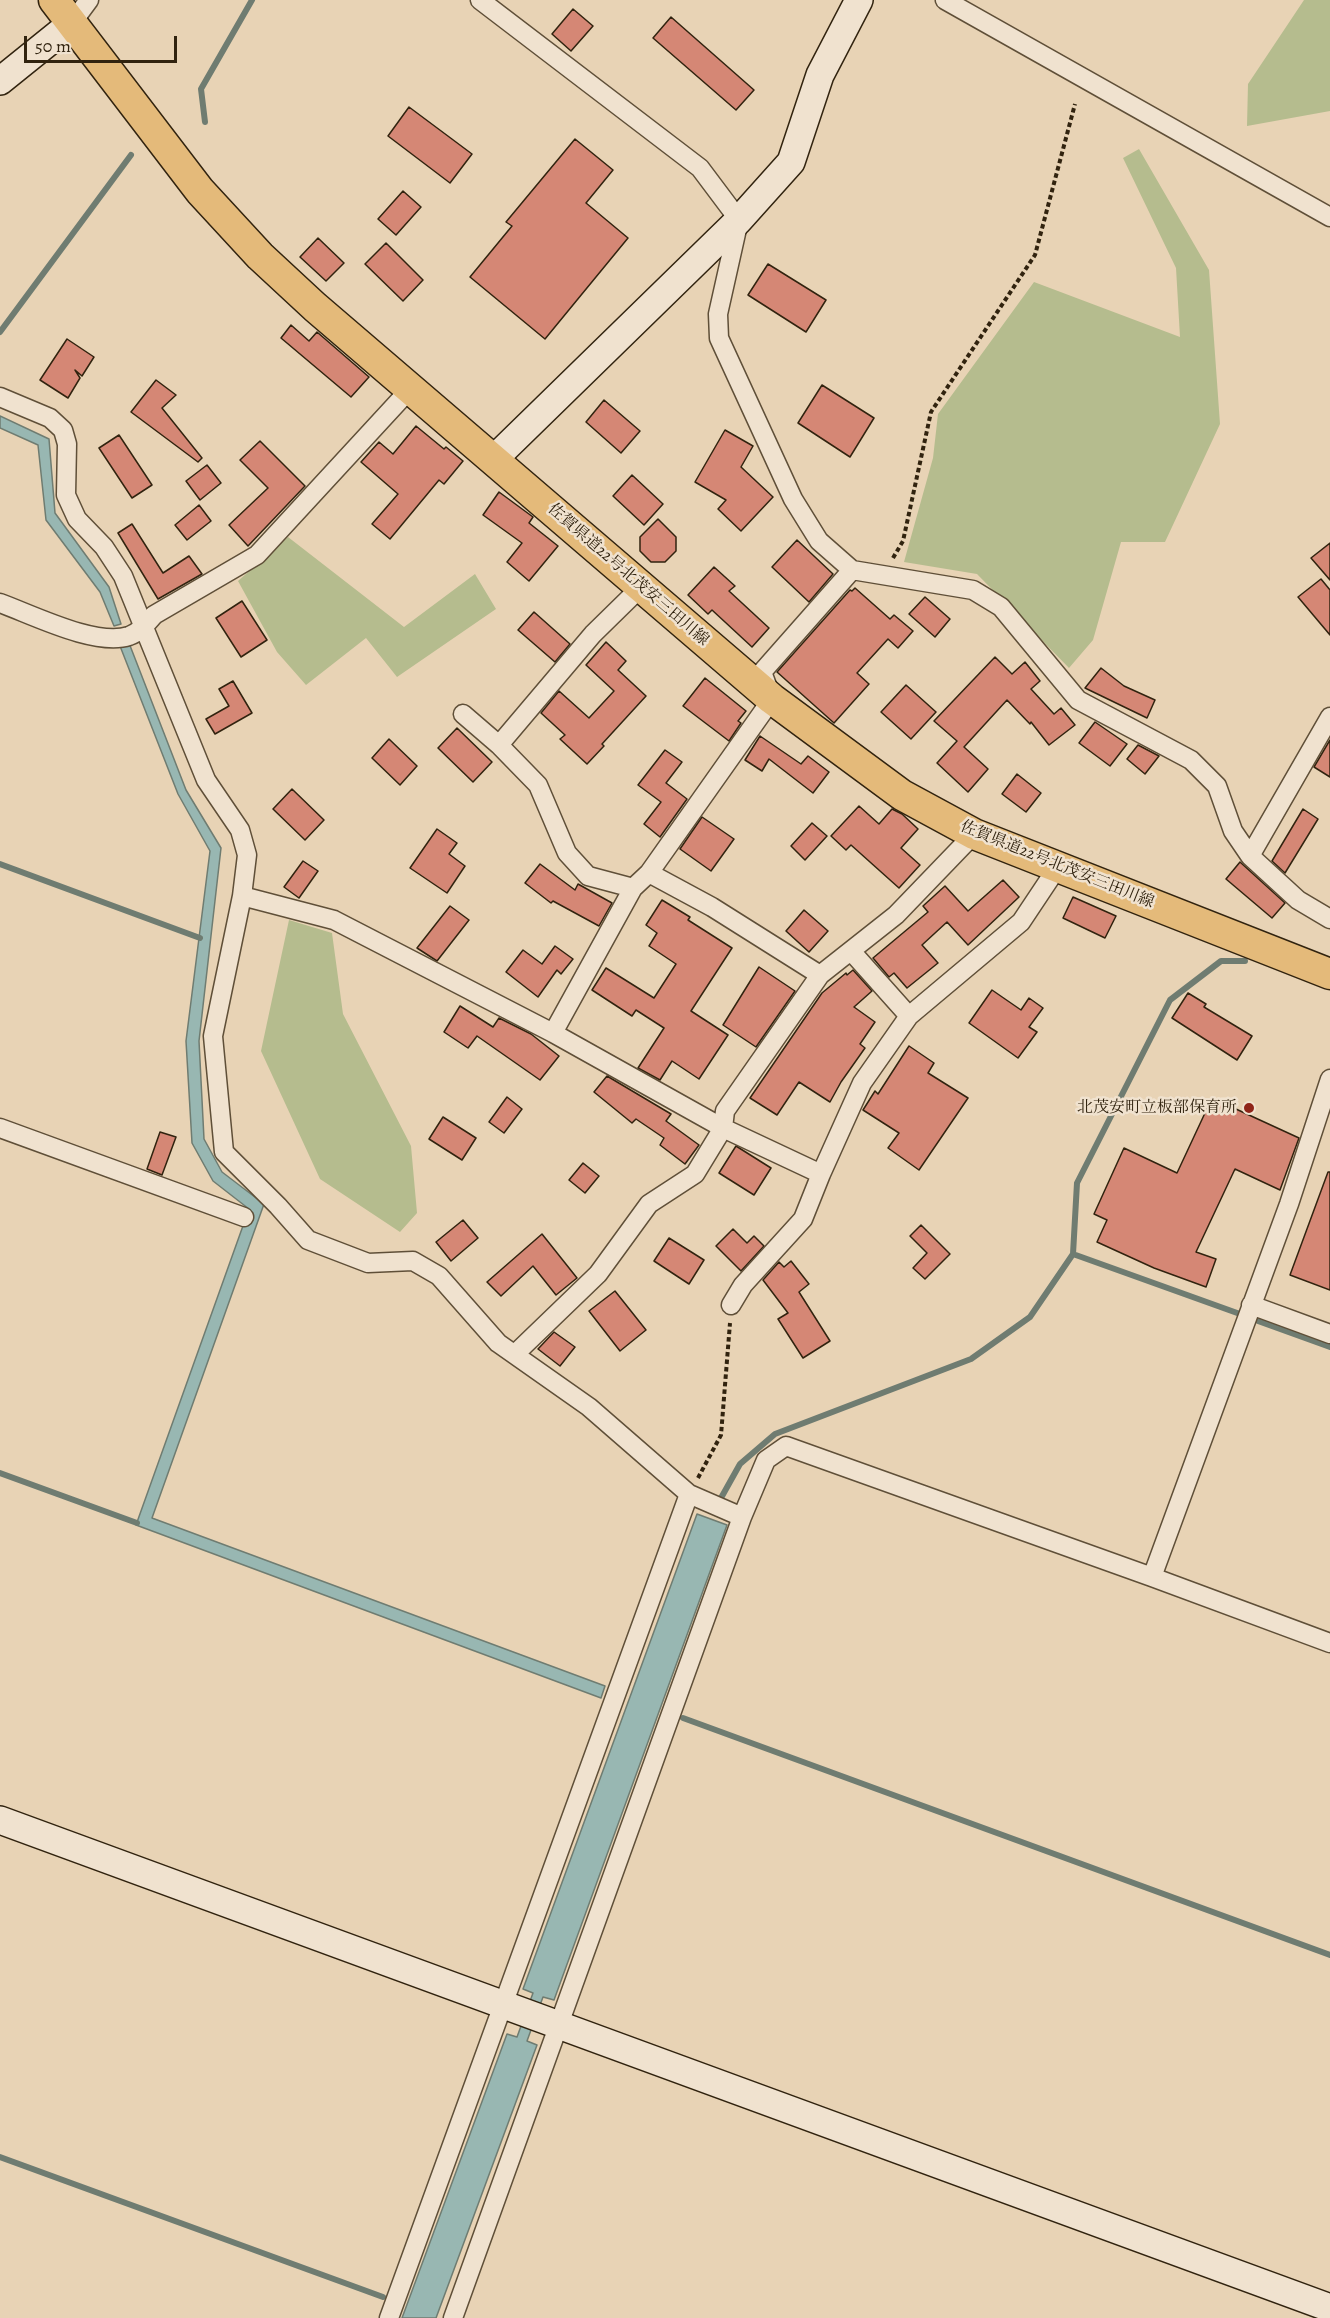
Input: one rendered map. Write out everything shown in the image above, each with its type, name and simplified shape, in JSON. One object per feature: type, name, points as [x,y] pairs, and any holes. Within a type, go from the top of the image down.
[{"type":"main road","name":"佐賀県道22号北茂安三田川線","points":[[72,8],[200,191],[260,256],[315,307],[772,699],[902,795],[974,834],[1330,974]]},
{"type":"street","points":[[480,0],[700,168],[739,220],[718,314],[719,338],[793,499],[819,541],[852,570],[974,590],[1001,607],[1078,700],[1191,760],[1217,786],[1233,831],[1250,856],[1298,900],[1330,920]]},
{"type":"street","points":[[494,459],[739,220],[791,162],[820,75],[859,0]]},
{"type":"street","points":[[945,0],[1330,217]]},
{"type":"street","points":[[0,81],[72,8]]},
{"type":"street","points":[[0,603],[92,637],[130,634],[154,615],[256,555],[411,388]]},
{"type":"street","points":[[0,397],[50,418],[63,430],[67,444],[66,495],[77,519],[104,547],[123,576],[130,634],[206,780],[240,830],[247,855],[242,896],[213,1036],[224,1152],[308,1240],[368,1263],[413,1261],[439,1276],[498,1343],[589,1407],[689,1494],[742,1517]]},
{"type":"street","points":[[553,1033],[633,888],[649,873],[772,699],[762,672],[852,570]]},
{"type":"street","points":[[499,745],[593,634],[642,586]]},
{"type":"street","points":[[463,714],[499,745],[538,785],[567,853],[588,876],[633,888]]},
{"type":"street","points":[[1250,856],[1330,717]]},
{"type":"street","points":[[515,1354],[598,1274],[650,1204],[695,1174],[723,1128],[725,1111],[820,975],[896,915],[974,834]]},
{"type":"street","points":[[731,1305],[743,1285],[803,1219],[862,1083],[909,1016],[1021,922],[1057,868]]},
{"type":"street","points":[[649,873],[712,907],[820,975]]},
{"type":"street","points":[[242,896],[334,920],[553,1033],[723,1128],[821,1174]]},
{"type":"street","points":[[851,951],[909,1016]]},
{"type":"street","points":[[1152,1576],[1289,1203],[1330,1079]]},
{"type":"street","points":[[0,1128],[244,1217]]},
{"type":"street","points":[[1251,1305],[1330,1334]]},
{"type":"street","points":[[389,2318],[532,2016],[766,1460],[786,1446],[1152,1576],[1330,1643]]},
{"type":"street","points":[[453,2318],[532,2016],[689,1494]]},
{"type":"street","points":[[0,1820],[1330,2308]]},
{"type":"path","points":[[881,576],[903,541],[931,412],[1035,255],[1076,104]]},
{"type":"path","points":[[689,1494],[721,1435],[731,1305]]},
{"type":"green space","points":[[1304,0],[1330,0],[1330,111],[1247,126],[1248,84]]},
{"type":"green space","points":[[1139,149],[1209,270],[1220,424],[1165,542],[1121,542],[1093,640],[1069,668],[977,574],[904,562],[933,458],[938,414],[1034,282],[1180,337],[1176,268],[1123,158]]},
{"type":"green space","points":[[288,537],[404,627],[475,574],[496,609],[397,677],[366,638],[306,685],[277,652],[238,581]]},
{"type":"green space","points":[[289,920],[332,933],[343,1014],[411,1146],[417,1213],[400,1232],[320,1179],[261,1051]]},
{"type":"water","points":[[0,416],[49,439],[55,513],[109,587],[121,624],[114,626],[100,592],[46,520],[38,445],[0,428]]},
{"type":"water","points":[[129,643],[186,790],[221,848],[199,1041],[204,1139],[222,1172],[264,1204],[152,1518],[605,1686],[601,1698],[136,1525],[249,1209],[213,1181],[192,1143],[186,1041],[210,851],[178,794],[120,646]]},
{"type":"water","points":[[697,1514],[727,1525],[554,2000],[543,1997],[527,2041],[537,2045],[436,2318],[402,2318],[507,2034],[517,2037],[533,1993],[523,1989]]},
{"type":"building","points":[[573,9],[593,26],[571,51],[552,34]]},
{"type":"building","points":[[671,17],[754,90],[736,110],[653,38]]},
{"type":"building","points":[[409,107],[472,154],[450,183],[388,136]]},
{"type":"building","points":[[575,139],[613,170],[586,203],[628,238],[545,339],[470,277],[512,226],[506,222]]},
{"type":"building","points":[[403,191],[421,207],[396,235],[378,219]]},
{"type":"building","points":[[318,238],[344,263],[326,281],[300,257]]},
{"type":"building","points":[[386,243],[423,280],[403,301],[365,264]]},
{"type":"building","points":[[768,264],[826,300],[806,332],[748,295]]},
{"type":"building","points":[[291,325],[309,341],[317,332],[369,377],[351,397],[281,338]]},
{"type":"building","points":[[67,339],[94,357],[82,376],[75,370],[80,378],[68,398],[40,380]]},
{"type":"building","points":[[156,380],[176,395],[162,408],[202,458],[198,462],[131,412]]},
{"type":"building","points":[[822,385],[874,418],[850,457],[798,423]]},
{"type":"building","points":[[604,400],[640,431],[621,453],[586,422]]},
{"type":"building","points":[[416,426],[463,461],[444,484],[439,480],[390,539],[372,524],[398,494],[361,462],[379,442],[393,454]]},
{"type":"building","points":[[725,430],[753,446],[741,467],[773,497],[741,531],[718,509],[726,500],[695,482]]},
{"type":"building","points":[[119,435],[152,485],[132,498],[99,448]]},
{"type":"building","points":[[260,441],[305,486],[248,546],[229,525],[268,488],[240,460]]},
{"type":"building","points":[[207,465],[221,483],[200,500],[186,481]]},
{"type":"building","points":[[632,475],[663,504],[644,525],[613,496]]},
{"type":"building","points":[[499,492],[533,517],[529,523],[558,546],[529,581],[507,562],[522,543],[483,515]]},
{"type":"building","points":[[199,505],[211,521],[187,540],[175,525]]},
{"type":"building","points":[[658,519],[676,537],[676,551],[665,562],[651,562],[640,551],[640,537]]},
{"type":"building","points":[[132,524],[163,573],[189,556],[202,574],[158,599],[118,533]]},
{"type":"building","points":[[797,540],[833,574],[809,602],[772,567]]},
{"type":"building","points":[[1330,543],[1330,580],[1311,558]]},
{"type":"building","points":[[714,567],[735,586],[729,591],[769,628],[752,647],[712,610],[708,614],[688,595]]},
{"type":"building","points":[[1321,579],[1330,590],[1330,635],[1298,597]]},
{"type":"building","points":[[855,588],[890,619],[894,615],[913,631],[898,648],[888,639],[857,673],[869,684],[834,723],[777,672],[850,590]]},
{"type":"building","points":[[925,597],[950,619],[935,637],[909,614]]},
{"type":"building","points":[[242,601],[267,640],[241,657],[216,618]]},
{"type":"building","points":[[534,612],[570,644],[555,662],[518,630]]},
{"type":"building","points":[[606,642],[626,661],[618,670],[646,696],[587,764],[560,739],[565,735],[541,713],[559,691],[589,718],[614,691],[586,665]]},
{"type":"building","points":[[995,657],[1012,674],[1025,662],[1040,681],[1031,689],[1054,714],[1061,708],[1075,725],[1049,745],[1031,722],[1030,724],[1007,700],[964,747],[988,769],[968,792],[937,763],[957,741],[934,721]]},
{"type":"building","points":[[1101,668],[1124,686],[1155,700],[1147,718],[1085,688]]},
{"type":"building","points":[[705,678],[746,711],[738,721],[741,723],[729,741],[683,706]]},
{"type":"building","points":[[233,681],[252,713],[215,734],[206,719],[229,706],[219,689]]},
{"type":"building","points":[[906,685],[936,712],[911,739],[881,712]]},
{"type":"building","points":[[1095,722],[1127,744],[1110,766],[1079,743]]},
{"type":"building","points":[[457,728],[492,762],[473,782],[438,748]]},
{"type":"building","points":[[760,736],[801,764],[808,756],[829,772],[813,793],[769,759],[762,771],[745,760]]},
{"type":"building","points":[[389,739],[417,766],[400,785],[372,758]]},
{"type":"building","points":[[1330,740],[1330,777],[1314,767]]},
{"type":"building","points":[[1138,745],[1159,756],[1145,774],[1127,759]]},
{"type":"building","points":[[665,750],[682,762],[666,783],[687,799],[660,837],[644,824],[661,802],[638,785]]},
{"type":"building","points":[[1017,774],[1041,793],[1026,812],[1002,794]]},
{"type":"building","points":[[292,789],[324,820],[305,840],[273,809]]},
{"type":"building","points":[[859,806],[879,824],[892,809],[902,814],[918,829],[901,848],[920,865],[899,888],[851,845],[846,850],[831,836]]},
{"type":"building","points":[[1303,809],[1318,819],[1285,873],[1272,861]]},
{"type":"building","points":[[702,817],[734,839],[711,871],[680,849]]},
{"type":"building","points":[[812,823],[827,836],[805,860],[791,846]]},
{"type":"building","points":[[437,829],[457,843],[449,854],[465,866],[447,893],[410,868]]},
{"type":"building","points":[[303,861],[318,871],[299,898],[284,887]]},
{"type":"building","points":[[1240,862],[1285,903],[1272,918],[1226,879]]},
{"type":"building","points":[[540,864],[575,890],[578,884],[612,903],[599,926],[553,901],[551,903],[525,883]]},
{"type":"building","points":[[1003,880],[1019,897],[968,945],[947,922],[922,945],[938,963],[907,988],[894,973],[889,977],[873,958],[928,912],[923,906],[945,886],[968,911]]},
{"type":"building","points":[[1073,897],[1116,916],[1105,938],[1063,918]]},
{"type":"building","points":[[662,900],[690,917],[688,920],[732,948],[691,1011],[728,1035],[699,1079],[672,1061],[660,1080],[638,1068],[664,1028],[636,1010],[632,1016],[592,990],[606,968],[654,998],[676,964],[649,946],[657,933],[646,925]]},
{"type":"building","points":[[450,906],[469,920],[437,961],[417,948]]},
{"type":"building","points":[[804,910],[828,931],[809,952],[786,931]]},
{"type":"building","points":[[555,946],[573,959],[561,974],[557,970],[538,997],[506,972],[523,950],[542,964]]},
{"type":"building","points":[[759,967],[795,991],[756,1047],[723,1025]]},
{"type":"building","points":[[853,970],[872,991],[854,1007],[875,1022],[860,1044],[865,1048],[830,1102],[799,1082],[777,1115],[750,1098],[822,993]]},
{"type":"building","points":[[992,990],[1021,1010],[1029,998],[1043,1008],[1029,1027],[1037,1032],[1018,1058],[969,1023]]},
{"type":"building","points":[[1188,993],[1206,1004],[1204,1007],[1252,1036],[1237,1060],[1172,1018]]},
{"type":"building","points":[[460,1006],[493,1027],[499,1018],[531,1034],[559,1056],[540,1080],[477,1036],[468,1048],[444,1032]]},
{"type":"building","points":[[909,1046],[934,1063],[928,1073],[968,1098],[919,1170],[888,1148],[899,1133],[863,1110],[875,1091],[878,1094]]},
{"type":"building","points":[[607,1076],[671,1114],[666,1121],[699,1145],[685,1164],[660,1145],[664,1138],[636,1119],[632,1123],[594,1092]]},
{"type":"building","points":[[507,1097],[522,1109],[504,1133],[489,1122]]},
{"type":"building","points":[[1212,1098],[1299,1138],[1280,1190],[1235,1169],[1196,1252],[1216,1259],[1206,1287],[1154,1268],[1097,1242],[1107,1220],[1094,1214],[1124,1148],[1177,1173]]},
{"type":"building","points":[[443,1117],[476,1138],[462,1160],[429,1139]]},
{"type":"building","points":[[160,1132],[176,1137],[162,1175],[147,1169]]},
{"type":"building","points":[[736,1146],[771,1168],[754,1195],[719,1173]]},
{"type":"building","points":[[583,1163],[599,1176],[585,1193],[569,1180]]},
{"type":"building","points":[[1328,1172],[1330,1172],[1330,1290],[1290,1275]]},
{"type":"building","points":[[463,1220],[478,1238],[451,1261],[436,1242]]},
{"type":"building","points":[[921,1225],[950,1254],[925,1279],[913,1268],[927,1253],[910,1236]]},
{"type":"building","points":[[733,1229],[747,1243],[754,1236],[764,1246],[741,1271],[716,1246]]},
{"type":"building","points":[[542,1234],[577,1278],[556,1295],[533,1266],[501,1296],[487,1282]]},
{"type":"building","points":[[669,1238],[704,1260],[689,1284],[654,1261]]},
{"type":"building","points":[[791,1261],[809,1284],[799,1292],[830,1341],[803,1358],[778,1319],[788,1313],[763,1280],[779,1262],[784,1267]]},
{"type":"building","points":[[615,1291],[646,1330],[620,1351],[589,1311]]},
{"type":"building","points":[[554,1332],[575,1347],[560,1366],[538,1349]]},
{"type":"waterway","points":[[205,122],[201,89],[252,0]]},
{"type":"waterway","points":[[0,332],[131,155]]},
{"type":"waterway","points":[[0,864],[200,938]]},
{"type":"waterway","points":[[721,1498],[740,1464],[775,1434],[971,1359],[1030,1317],[1073,1254],[1077,1183],[1170,1000],[1221,961],[1245,961]]},
{"type":"waterway","points":[[1073,1254],[1240,1314]]},
{"type":"waterway","points":[[1258,1321],[1330,1347]]},
{"type":"waterway","points":[[0,1473],[137,1523]]},
{"type":"waterway","points":[[683,1718],[1330,1955]]},
{"type":"waterway","points":[[0,2157],[383,2297]]},
{"type":"place","name":"北茂安町立板部保育所","points":[[1249,1108]]}]
